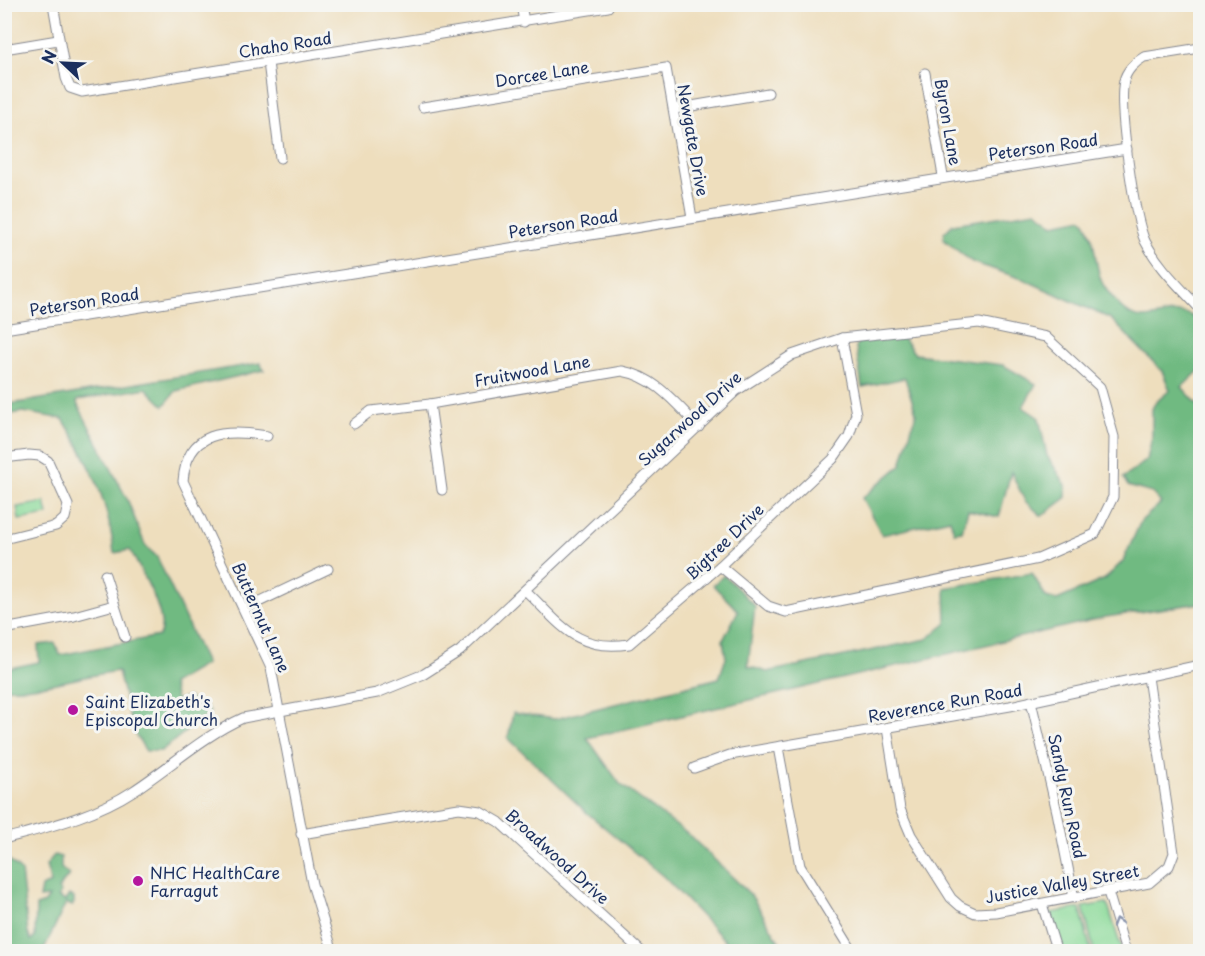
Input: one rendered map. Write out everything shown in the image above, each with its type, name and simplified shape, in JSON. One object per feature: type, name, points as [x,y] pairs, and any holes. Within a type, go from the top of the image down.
[{"type":"street","points":[[4,49],[58,40],[53,4]]},
{"type":"street","points":[[521,4],[524,22]]},
{"type":"street","name":"Chaho Road","points":[[58,40],[70,88],[82,92],[608,7]]},
{"type":"street","points":[[1200,48],[1144,57],[1136,62],[1125,78],[1122,90],[1127,148],[1145,240],[1155,258],[1200,309]]},
{"type":"street","points":[[268,62],[280,158]]},
{"type":"street","name":"Dorcee Lane","points":[[423,107],[666,68]]},
{"type":"street","name":"Newgate Drive","points":[[666,68],[692,218]]},
{"type":"street","name":"Byron Lane","points":[[925,73],[943,176]]},
{"type":"street","points":[[674,109],[768,93]]},
{"type":"street","name":"Peterson Road","points":[[4,329],[1127,148]]},
{"type":"street","name":"Sugarwood Drive","points":[[4,839],[100,809],[132,792],[223,727],[243,718],[377,693],[424,674],[460,651],[736,391],[792,355],[842,338],[979,323],[1047,337],[1100,387],[1114,437],[1113,497],[1095,534],[1038,559],[806,610],[786,612],[768,606],[720,566]]},
{"type":"street","name":"Bigtree Drive","points":[[526,591],[572,635],[591,645],[611,647],[629,644],[720,566],[833,459],[849,436],[856,414],[842,338]]},
{"type":"street","name":"Fruitwood Lane","points":[[354,424],[371,411],[430,404],[622,371],[640,374],[659,387],[699,427]]},
{"type":"street","points":[[430,404],[442,490]]},
{"type":"street","name":"Butternut Lane","points":[[267,436],[239,432],[210,437],[193,447],[185,463],[183,481],[271,668],[281,711],[312,884],[333,951]]},
{"type":"street","points":[[4,458],[29,454],[40,456],[48,461],[68,505],[64,518],[56,526],[4,539]]},
{"type":"street","points":[[244,609],[328,569]]},
{"type":"street","points":[[105,575],[125,637]]},
{"type":"street","points":[[4,629],[74,616],[114,604]]},
{"type":"street","name":"Reverence Run Road","points":[[694,768],[730,755],[1031,701],[1200,665]]},
{"type":"street","name":"Justice Valley Street","points":[[887,728],[900,810],[911,835],[951,898],[967,910],[984,914],[1149,884],[1169,866],[1174,853],[1148,677]]},
{"type":"street","name":"Sandy Run Road","points":[[1031,701],[1074,898]]},
{"type":"street","points":[[778,747],[800,866],[853,951]]},
{"type":"street","name":"Broadwood Drive","points":[[302,834],[459,808],[480,811],[499,822],[642,951]]},
{"type":"street","points":[[1108,892],[1126,951]]},
{"type":"street","points":[[1042,904],[1057,951]]},
{"type":"green space","points":[[1036,211],[1054,224],[1083,218],[1091,233],[1102,283],[1109,294],[1130,314],[1140,318],[1150,318],[1180,312],[1200,322],[1200,370],[1182,387],[1200,407],[1200,603],[1106,617],[587,738],[620,784],[689,835],[751,895],[785,951],[735,951],[664,877],[586,812],[508,738],[513,713],[555,719],[719,678],[726,658],[723,640],[738,611],[713,585],[724,575],[755,606],[748,666],[767,672],[927,639],[946,624],[945,588],[1032,573],[1046,597],[1057,600],[1105,579],[1123,561],[1141,521],[1161,503],[1152,493],[1128,486],[1123,478],[1147,460],[1152,437],[1152,409],[1155,403],[1170,390],[1162,371],[1111,319],[1025,280],[972,262],[943,239],[944,233],[953,224]]},
{"type":"green space","points":[[899,333],[915,354],[1003,365],[1036,384],[1023,407],[1039,418],[1047,456],[1066,485],[1066,498],[1042,516],[1025,501],[1011,472],[999,517],[968,510],[962,531],[954,532],[950,519],[882,535],[862,498],[901,465],[916,413],[905,378],[862,387],[856,347],[859,341]]},
{"type":"green space","points":[[260,363],[264,370],[176,391],[164,406],[146,388],[78,400],[77,403],[128,501],[145,545],[157,557],[206,664],[172,684],[176,700],[189,697],[198,707],[206,705],[210,712],[161,751],[146,751],[133,731],[118,671],[47,685],[5,688],[5,669],[39,662],[38,645],[55,643],[60,655],[159,636],[161,628],[157,605],[130,550],[114,553],[108,517],[97,483],[63,419],[23,412],[5,415],[5,405]]},
{"type":"green space","points":[[45,502],[48,515],[19,520],[17,507]]},
{"type":"green space","points":[[54,855],[61,857],[61,868],[69,875],[58,889],[61,892],[58,897],[65,901],[69,895],[74,898],[74,903],[72,906],[66,903],[43,951],[5,951],[5,857],[21,871],[28,933],[31,940],[35,937],[36,906],[45,903],[49,897],[39,898],[41,887],[51,883],[46,866]]},
{"type":"green space","points":[[1106,903],[1122,951],[1094,951],[1083,907]]},
{"type":"green space","points":[[1080,908],[1091,951],[1060,951],[1050,913]]},
{"type":"place","name":"Saint Elizabeth's Episcopal Church","points":[[73,710]]},
{"type":"place","name":"NHC HealthCare Farragut","points":[[138,881]]}]
